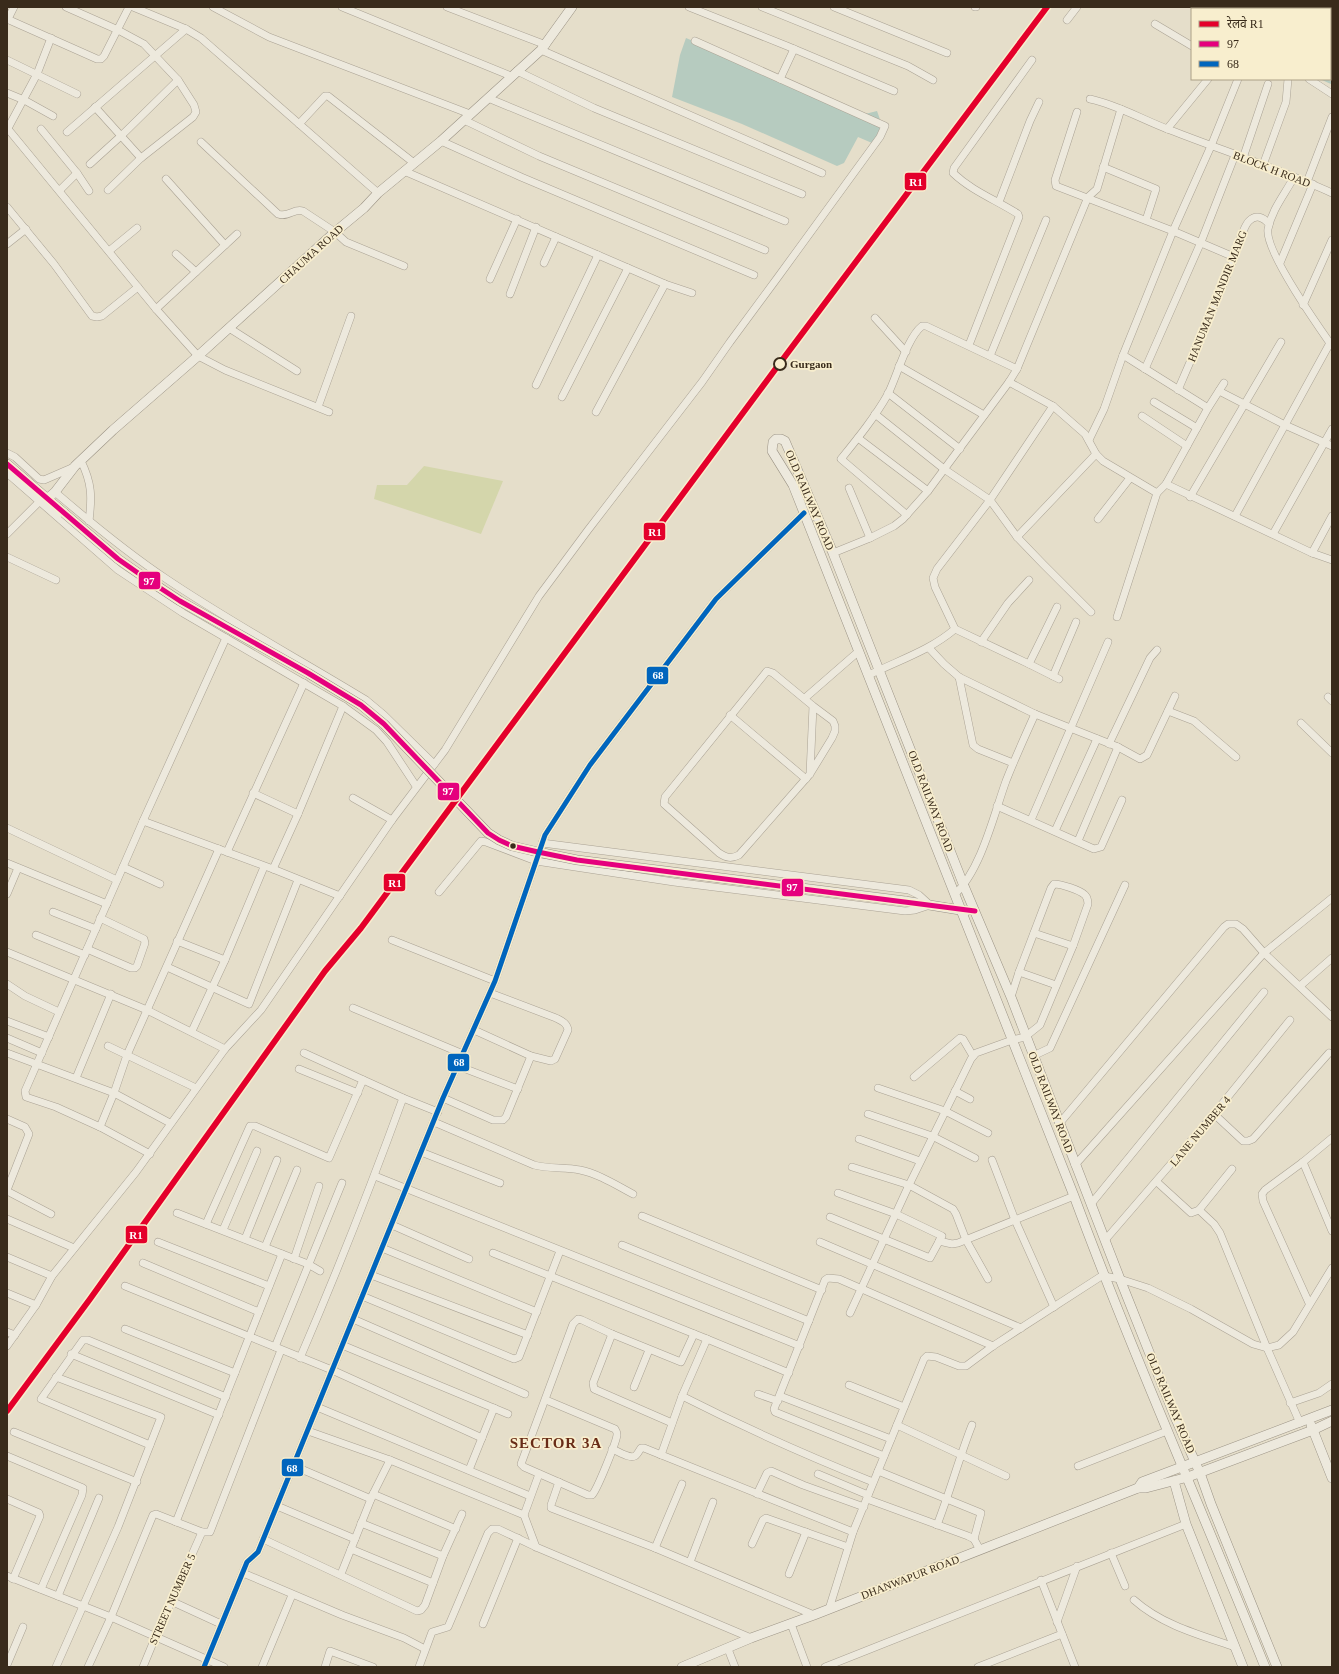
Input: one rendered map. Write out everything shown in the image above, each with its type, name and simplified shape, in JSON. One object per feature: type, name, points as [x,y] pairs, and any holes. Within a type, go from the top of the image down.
[{"type":"street","points":[[14,7],[7,19],[97,59],[101,59],[118,30],[129,7]]},
{"type":"street","points":[[66,7],[140,41],[178,80],[194,105],[196,112],[193,117],[141,158],[108,190]]},
{"type":"street","points":[[133,7],[186,29],[201,38],[378,193]]},
{"type":"street","points":[[213,7],[269,37],[467,117],[539,156],[765,250]]},
{"type":"street","points":[[342,7],[514,73],[594,108],[802,194]]},
{"type":"street","points":[[447,7],[543,47],[822,173]]},
{"type":"street","name":"CHAUMA ROAD","points":[[43,500],[55,492],[78,464],[113,430],[198,356],[335,232],[364,208],[378,193],[441,141],[543,47],[572,7]]},
{"type":"street","points":[[689,7],[794,49],[894,92]]},
{"type":"street","points":[[762,7],[908,66],[933,80]]},
{"type":"street","points":[[834,7],[947,53]]},
{"type":"street","points":[[1067,20],[1077,7]]},
{"type":"street","points":[[1155,24],[1191,45]]},
{"type":"street","points":[[67,132],[186,29]]},
{"type":"street","points":[[51,38],[38,74],[25,101],[8,129],[60,190],[156,309],[198,356],[225,370],[329,412]]},
{"type":"street","points":[[7,1346],[36,1305],[52,1276],[150,1154],[170,1123],[225,1049],[262,1010],[392,820],[444,750],[539,596],[697,388],[880,137],[885,126],[695,40]]},
{"type":"street","points":[[780,79],[794,49]]},
{"type":"street","points":[[7,60],[77,94]]},
{"type":"street","points":[[969,346],[1019,219],[1018,214],[999,202],[966,185],[953,173],[954,168],[1032,60]]},
{"type":"street","points":[[90,164],[178,80]]},
{"type":"street","points":[[1167,129],[1207,80]]},
{"type":"street","points":[[1089,440],[1104,409],[1123,355],[1173,231],[1211,146],[1238,80]]},
{"type":"street","points":[[1263,165],[1286,102],[1288,80]]},
{"type":"street","points":[[1311,80],[1332,94]]},
{"type":"street","points":[[1243,158],[1268,84]]},
{"type":"street","points":[[7,92],[53,116]]},
{"type":"street","points":[[299,124],[325,96],[328,96],[414,163]]},
{"type":"street","points":[[488,98],[785,221]]},
{"type":"street","name":"BLOCK H ROAD","points":[[1090,99],[1121,109],[1167,129],[1310,183],[1332,193]]},
{"type":"street","points":[[999,202],[1039,102]]},
{"type":"street","points":[[95,107],[122,135],[141,158]]},
{"type":"street","points":[[833,553],[870,538],[894,526],[907,515],[928,491],[1009,382],[1017,369],[1088,197],[1097,189],[1121,109]]},
{"type":"street","points":[[1077,112],[1054,182],[1057,187],[1088,197],[1201,242],[1234,257]]},
{"type":"street","points":[[1280,263],[1310,183],[1332,117]]},
{"type":"street","points":[[41,129],[77,173],[89,191]]},
{"type":"street","points":[[441,141],[521,177],[754,276]]},
{"type":"street","points":[[201,142],[278,214],[283,216],[288,215],[298,209],[303,211],[335,232],[346,242],[404,266]]},
{"type":"street","points":[[1145,369],[1201,242],[1235,155]]},
{"type":"street","points":[[1103,167],[1156,189],[1146,220]]},
{"type":"street","points":[[404,171],[665,284],[692,293]]},
{"type":"street","points":[[60,190],[77,173]]},
{"type":"street","points":[[1235,516],[1331,344],[1303,305],[1268,243],[1267,230],[1272,214],[1281,196],[1294,177]]},
{"type":"street","points":[[166,179],[225,244]]},
{"type":"street","points":[[7,207],[54,264],[92,316],[102,316],[138,287]]},
{"type":"street","name":"HANUMAN MANDIR MARG","points":[[1178,390],[1248,222],[1256,217],[1261,217],[1269,224]]},
{"type":"street","points":[[490,279],[517,219]]},
{"type":"street","points":[[990,356],[1046,220]]},
{"type":"street","points":[[510,294],[536,227]]},
{"type":"street","points":[[108,251],[137,228]]},
{"type":"street","points":[[7,244],[26,229]]},
{"type":"street","points":[[156,309],[237,234]]},
{"type":"street","points":[[544,263],[556,237]]},
{"type":"street","points":[[1303,305],[1331,244]]},
{"type":"street","points":[[176,254],[196,272]]},
{"type":"street","points":[[536,385],[598,254]]},
{"type":"street","points":[[562,397],[628,268]]},
{"type":"street","points":[[596,412],[665,284]]},
{"type":"street","points":[[318,407],[351,316]]},
{"type":"street","points":[[875,318],[906,352]]},
{"type":"street","points":[[907,515],[841,459],[858,438],[888,393],[916,331],[922,326],[926,326],[1017,369]]},
{"type":"street","points":[[229,328],[297,371]]},
{"type":"street","points":[[1190,496],[1246,404],[1281,342]]},
{"type":"street","points":[[1123,355],[1208,408]]},
{"type":"street","points":[[899,366],[984,415]]},
{"type":"street","points":[[1009,382],[1053,406],[1085,434],[1096,454],[1103,461],[1157,493]]},
{"type":"street","points":[[1117,617],[1157,493],[1166,484],[1208,408],[1224,383]]},
{"type":"street","points":[[1219,391],[1285,425],[1332,446]]},
{"type":"street","points":[[888,393],[960,449]]},
{"type":"street","points":[[1154,402],[1197,428]]},
{"type":"street","points":[[1053,406],[990,500],[937,569],[934,578],[935,587],[955,629],[1056,678],[1076,622]]},
{"type":"street","points":[[875,414],[944,469],[990,500],[1017,537],[1091,612]]},
{"type":"street","points":[[1142,416],[1187,446]]},
{"type":"street","points":[[1273,534],[1332,429]]},
{"type":"street","points":[[858,438],[928,491]]},
{"type":"street","name":"OLD RAILWAY ROAD","points":[[1266,1667],[1104,1276],[962,911],[793,485],[772,451],[773,442],[776,439],[782,439],[785,441],[833,553],[964,886],[1011,997],[1075,1165],[1106,1238],[1120,1279],[1175,1417],[1196,1462],[1211,1504],[1276,1667]]},
{"type":"street","points":[[7,453],[15,457],[39,479],[44,480],[78,464],[88,474],[91,487],[88,520]]},
{"type":"street","points":[[1017,537],[1096,454]]},
{"type":"street","points":[[7,464],[118,570],[183,613],[343,706],[376,730],[387,742],[416,786]]},
{"type":"street","points":[[7,473],[64,514],[118,559],[154,584],[180,601],[308,673],[361,705],[404,743],[488,833],[505,843],[538,852],[578,860],[906,901],[962,911],[975,911]]},
{"type":"street","points":[[1098,519],[1130,478]]},
{"type":"street","points":[[1166,484],[1312,553],[1332,560]]},
{"type":"street","points":[[849,488],[870,538]]},
{"type":"street","points":[[55,492],[88,520],[164,577],[366,700],[384,715],[434,764]]},
{"type":"street","points":[[7,534],[43,500]]},
{"type":"street","points":[[205,1664],[249,1559],[258,1552],[443,1098],[495,981],[542,843],[551,826],[590,766],[716,599],[804,513]]},
{"type":"street","points":[[1312,553],[1332,516]]},
{"type":"street","points":[[7,557],[56,580]]},
{"type":"street","points":[[981,642],[1008,604],[1029,580]]},
{"type":"street","points":[[1029,664],[1057,607]]},
{"type":"street","points":[[869,675],[929,648],[940,642],[955,629]]},
{"type":"street","points":[[150,1154],[100,1127],[56,1107],[26,1097],[25,1091],[143,821],[226,638]]},
{"type":"street","points":[[1031,820],[1108,642]]},
{"type":"street","points":[[272,664],[276,646]]},
{"type":"street","points":[[929,648],[959,677],[1036,714],[1118,747],[1140,759],[1147,755],[1175,696]]},
{"type":"street","points":[[1109,744],[1150,658],[1157,650]]},
{"type":"street","points":[[805,698],[859,651]]},
{"type":"street","points":[[767,672],[773,672],[805,698],[833,721],[835,731],[808,777],[739,855],[733,858],[726,857],[719,853],[664,804],[665,796],[730,715],[767,672]]},
{"type":"street","points":[[959,677],[973,745],[978,749],[1013,763]]},
{"type":"street","points":[[227,852],[304,683]]},
{"type":"street","points":[[273,869],[298,814],[343,706]]},
{"type":"street","points":[[808,777],[813,706]]},
{"type":"street","points":[[1168,710],[1194,721],[1236,757]]},
{"type":"street","points":[[955,894],[964,886],[981,852],[1013,763],[1036,714]]},
{"type":"street","points":[[730,715],[808,777]]},
{"type":"street","points":[[1301,723],[1332,753]]},
{"type":"street","points":[[1055,831],[1097,739]]},
{"type":"street","points":[[1078,841],[1118,747]]},
{"type":"street","points":[[253,793],[298,814]]},
{"type":"street","points":[[353,798],[392,820]]},
{"type":"street","points":[[997,806],[1094,849],[1098,849],[1101,847],[1122,800]]},
{"type":"street","points":[[143,821],[264,867],[273,869],[340,896]]},
{"type":"street","points":[[7,828],[117,880]]},
{"type":"street","points":[[439,892],[481,841],[536,861],[674,882],[904,911],[930,905]]},
{"type":"street","points":[[542,843],[909,890],[919,895],[930,905]]},
{"type":"street","points":[[100,1127],[114,1094],[127,1055],[219,849]]},
{"type":"street","points":[[7,863],[107,904]]},
{"type":"street","points":[[123,867],[160,884]]},
{"type":"street","points":[[192,1032],[225,960],[264,867]]},
{"type":"street","points":[[7,894],[18,868]]},
{"type":"street","points":[[250,1004],[298,880]]},
{"type":"street","points":[[850,1313],[874,1264],[920,1161],[973,1056],[1012,1040],[1025,1037],[1040,1025],[1073,946],[1088,904],[1088,899],[1085,895],[1060,884],[1054,884],[1051,888],[1011,997]]},
{"type":"street","points":[[1033,1056],[1045,1052],[1050,1048],[1125,885]]},
{"type":"street","points":[[1075,1165],[1264,953],[1332,898]]},
{"type":"street","points":[[53,912],[96,929]]},
{"type":"street","points":[[36,935],[131,968],[135,968],[145,943],[144,939],[100,918]]},
{"type":"street","points":[[1059,1124],[1228,924],[1236,924],[1243,929],[1264,953],[1332,1017]]},
{"type":"street","points":[[1034,933],[1073,946]]},
{"type":"street","points":[[392,940],[495,981]]},
{"type":"street","points":[[177,941],[225,960]]},
{"type":"street","points":[[7,952],[148,1010],[225,1049]]},
{"type":"street","points":[[1300,986],[1332,958]]},
{"type":"street","points":[[167,967],[262,1010]]},
{"type":"street","points":[[1019,972],[1056,986]]},
{"type":"street","points":[[7,984],[25,996],[60,1012]]},
{"type":"street","points":[[1091,1204],[1264,992]]},
{"type":"street","points":[[474,1030],[531,1056],[551,1061],[555,1059],[568,1030],[567,1026],[556,1018],[490,993]]},
{"type":"street","points":[[76,1078],[111,994]]},
{"type":"street","points":[[353,1008],[463,1054]]},
{"type":"street","name":"LANE NUMBER 4","points":[[1106,1238],[1157,1182],[1290,1020]]},
{"type":"street","points":[[7,1022],[49,1037]]},
{"type":"street","points":[[7,1038],[42,1053]]},
{"type":"street","points":[[914,1077],[960,1038],[973,1056]]},
{"type":"street","points":[[108,1046],[196,1088]]},
{"type":"street","points":[[7,1053],[76,1078],[114,1094],[170,1123]]},
{"type":"street","points":[[304,1053],[403,1098],[438,1112]]},
{"type":"street","points":[[1214,1114],[1243,1140],[1253,1140],[1330,1053]]},
{"type":"street","points":[[443,1098],[499,1121],[503,1120],[506,1117],[531,1056]]},
{"type":"street","points":[[458,1066],[518,1089]]},
{"type":"street","points":[[299,1069],[358,1093]]},
{"type":"street","points":[[206,1224],[250,1126],[255,1126],[329,1158],[364,1080]]},
{"type":"street","points":[[878,1088],[945,1111],[988,1133]]},
{"type":"street","points":[[955,1091],[970,1099]]},
{"type":"street","points":[[300,1358],[375,1176],[403,1098]]},
{"type":"street","points":[[868,1114],[932,1136],[975,1158]]},
{"type":"street","points":[[7,1119],[25,1127],[29,1134],[7,1191],[51,1214]]},
{"type":"street","points":[[434,1122],[534,1165],[546,1168],[577,1169],[587,1171],[634,1194]]},
{"type":"street","points":[[1309,1303],[1263,1201],[1262,1194],[1265,1190],[1332,1138]]},
{"type":"street","points":[[859,1140],[920,1161]]},
{"type":"street","points":[[223,1230],[257,1151]]},
{"type":"street","points":[[421,1152],[500,1183]]},
{"type":"street","points":[[245,1239],[277,1160]]},
{"type":"street","points":[[992,1160],[1015,1220],[1054,1308]]},
{"type":"street","points":[[1303,1162],[1332,1231]]},
{"type":"street","points":[[852,1167],[909,1185],[953,1209],[966,1240],[988,1279]]},
{"type":"street","points":[[1157,1182],[1190,1214],[1199,1210],[1232,1169]]},
{"type":"street","points":[[265,1247],[297,1170]]},
{"type":"street","points":[[375,1176],[800,1346]]},
{"type":"street","points":[[88,1667],[111,1617],[153,1515],[156,1514],[202,1532],[210,1532],[308,1264],[342,1183]]},
{"type":"street","points":[[294,1259],[319,1186]]},
{"type":"street","points":[[830,1217],[930,1258],[942,1236],[896,1214],[838,1193]]},
{"type":"street","points":[[939,1241],[952,1244],[966,1240],[1074,1196]]},
{"type":"street","points":[[1199,1210],[1214,1224],[1220,1233],[1290,1403],[1300,1423]]},
{"type":"street","points":[[177,1213],[308,1264],[320,1271]]},
{"type":"street","points":[[642,1216],[822,1290]]},
{"type":"street","points":[[7,1219],[74,1248]]},
{"type":"street","points":[[392,1224],[469,1259]]},
{"type":"street","points":[[158,1242],[269,1286]]},
{"type":"street","points":[[820,1242],[1021,1328]]},
{"type":"street","points":[[622,1245],[809,1321]]},
{"type":"street","points":[[382,1248],[537,1312]]},
{"type":"street","points":[[362,1296],[514,1359],[519,1357],[560,1251]]},
{"type":"street","points":[[176,1522],[282,1254]]},
{"type":"street","points":[[493,1254],[708,1339],[789,1373]]},
{"type":"street","points":[[7,1257],[52,1276]]},
{"type":"street","points":[[143,1263],[259,1312]]},
{"type":"street","points":[[829,1609],[853,1532],[924,1359],[927,1356],[936,1357],[959,1366],[966,1366],[993,1346],[1054,1308],[1100,1276],[1120,1279],[1148,1288],[1191,1309],[1253,1344],[1267,1348],[1279,1345],[1287,1338],[1332,1268]]},
{"type":"street","points":[[371,1275],[528,1335]]},
{"type":"street","points":[[884,1456],[777,1414],[774,1409],[825,1280],[828,1278],[839,1279],[861,1290],[993,1346]]},
{"type":"street","points":[[125,1286],[332,1370],[482,1438]]},
{"type":"street","points":[[7,1293],[36,1305]]},
{"type":"street","points":[[353,1319],[525,1394]]},
{"type":"street","points":[[546,1400],[615,1429],[617,1435],[592,1495],[588,1495],[524,1467],[522,1462],[575,1320],[582,1320],[649,1350],[681,1362],[694,1334]]},
{"type":"street","points":[[126,1329],[235,1373]]},
{"type":"street","points":[[7,1332],[15,1335]]},
{"type":"street","points":[[612,1334],[593,1383],[594,1389],[672,1423]]},
{"type":"street","points":[[150,1445],[41,1398],[80,1342],[85,1339],[226,1397]]},
{"type":"street","points":[[661,1455],[682,1396],[708,1339]]},
{"type":"street","points":[[342,1344],[508,1414]]},
{"type":"street","points":[[634,1387],[649,1350]]},
{"type":"street","points":[[72,1354],[218,1415]]},
{"type":"street","points":[[56,1377],[160,1417],[137,1482],[56,1667]]},
{"type":"street","points":[[1290,1403],[1319,1393],[1332,1384]]},
{"type":"street","points":[[849,1385],[904,1407]]},
{"type":"street","points":[[758,1394],[779,1398],[891,1439]]},
{"type":"street","points":[[682,1396],[739,1425],[811,1457],[873,1482]]},
{"type":"street","points":[[317,1407],[530,1496]]},
{"type":"street","points":[[469,1470],[494,1408]]},
{"type":"street","name":"DHANWAPUR ROAD","points":[[1138,1488],[1142,1482],[1332,1410]]},
{"type":"street","points":[[1310,1419],[1332,1478]]},
{"type":"street","name":"DHANWAPUR ROAD","points":[[682,1667],[728,1649],[751,1638],[791,1624],[1138,1488],[1146,1488],[1200,1473],[1313,1430],[1332,1421]]},
{"type":"street","points":[[897,1425],[1006,1476]]},
{"type":"street","points":[[937,1525],[948,1499],[961,1454],[972,1425]]},
{"type":"street","points":[[308,1431],[390,1460],[524,1515]]},
{"type":"street","points":[[1078,1466],[1167,1431]]},
{"type":"street","points":[[14,1432],[137,1482]]},
{"type":"street","points":[[612,1449],[629,1457],[636,1455],[641,1448],[853,1532]]},
{"type":"street","points":[[7,1456],[83,1488],[82,1495],[41,1590]]},
{"type":"street","points":[[341,1574],[372,1496],[390,1460]]},
{"type":"street","points":[[294,1466],[456,1528]]},
{"type":"street","points":[[757,1494],[767,1473],[771,1471],[803,1485],[864,1507]]},
{"type":"street","points":[[878,1471],[981,1513],[974,1539]]},
{"type":"street","points":[[536,1547],[524,1515],[539,1474]]},
{"type":"street","points":[[818,1474],[868,1497],[974,1539],[980,1550]]},
{"type":"street","points":[[1174,1481],[1185,1519],[1243,1667]]},
{"type":"street","points":[[559,1482],[551,1508],[690,1562],[814,1615]]},
{"type":"street","points":[[655,1548],[682,1484]]},
{"type":"street","points":[[58,1596],[99,1498]]},
{"type":"street","points":[[7,1499],[39,1513],[40,1516],[10,1577],[111,1617],[205,1664],[224,1667]]},
{"type":"street","points":[[690,1562],[713,1502]]},
{"type":"street","points":[[276,1506],[355,1539]]},
{"type":"street","points":[[825,1667],[1111,1553],[1185,1519],[1201,1508]]},
{"type":"street","points":[[263,1539],[341,1574],[417,1611],[421,1610],[425,1605],[443,1556],[462,1514]]},
{"type":"street","points":[[752,1544],[763,1520],[766,1518],[848,1547]]},
{"type":"street","points":[[361,1523],[443,1556]]},
{"type":"street","points":[[419,1667],[432,1632],[448,1627],[488,1533],[492,1529],[498,1529],[536,1547],[751,1638]]},
{"type":"street","name":"STREET NUMBER 5","points":[[143,1667],[202,1532]]},
{"type":"street","points":[[789,1574],[806,1532]]},
{"type":"street","points":[[482,1624],[518,1538]]},
{"type":"street","points":[[351,1549],[433,1583]]},
{"type":"street","points":[[1111,1553],[1124,1586]]},
{"type":"street","points":[[1057,1622],[1077,1566]]},
{"type":"street","points":[[243,1573],[292,1595],[404,1638],[425,1649]]},
{"type":"street","points":[[1041,1580],[1075,1667]]},
{"type":"street","points":[[262,1667],[292,1595]]},
{"type":"street","points":[[1134,1600],[1146,1610],[1165,1621],[1235,1647]]},
{"type":"street","points":[[171,1601],[221,1624]]},
{"type":"street","points":[[791,1624],[808,1667]]},
{"type":"street","points":[[7,1665],[23,1627]]},
{"type":"street","points":[[978,1667],[1062,1634]]},
{"type":"street","points":[[728,1649],[735,1667]]},
{"type":"street","points":[[325,1667],[330,1651],[372,1667]]},
{"type":"green space","points":[[424,466],[503,481],[481,534],[374,499],[377,485],[407,485]]},
{"type":"shaded area","points":[[686,38],[865,114],[877,111],[883,128],[872,143],[858,137],[844,163],[837,166],[742,124],[672,97],[680,55]]},
{"type":"waterway","points":[[1325,80],[1332,83]]},
{"type":"rail line","name":"R1","points":[[7,1411],[90,1299],[325,971],[361,928],[777,367],[1047,7]]},
{"type":"transit line","name":"97","points":[[7,464],[118,559],[148,580],[180,601],[308,673],[361,705],[384,724],[488,833],[499,840],[512,846],[577,860],[975,911]]},
{"type":"transit line","name":"68","points":[[204,1667],[247,1562],[258,1552],[443,1098],[495,981],[545,835],[590,765],[716,599],[804,513]]},
{"type":"place","name":"Gurgaon","points":[[780,364]]},
{"type":"district","name":"SECTOR 3A","points":[[556,1443]]}]
